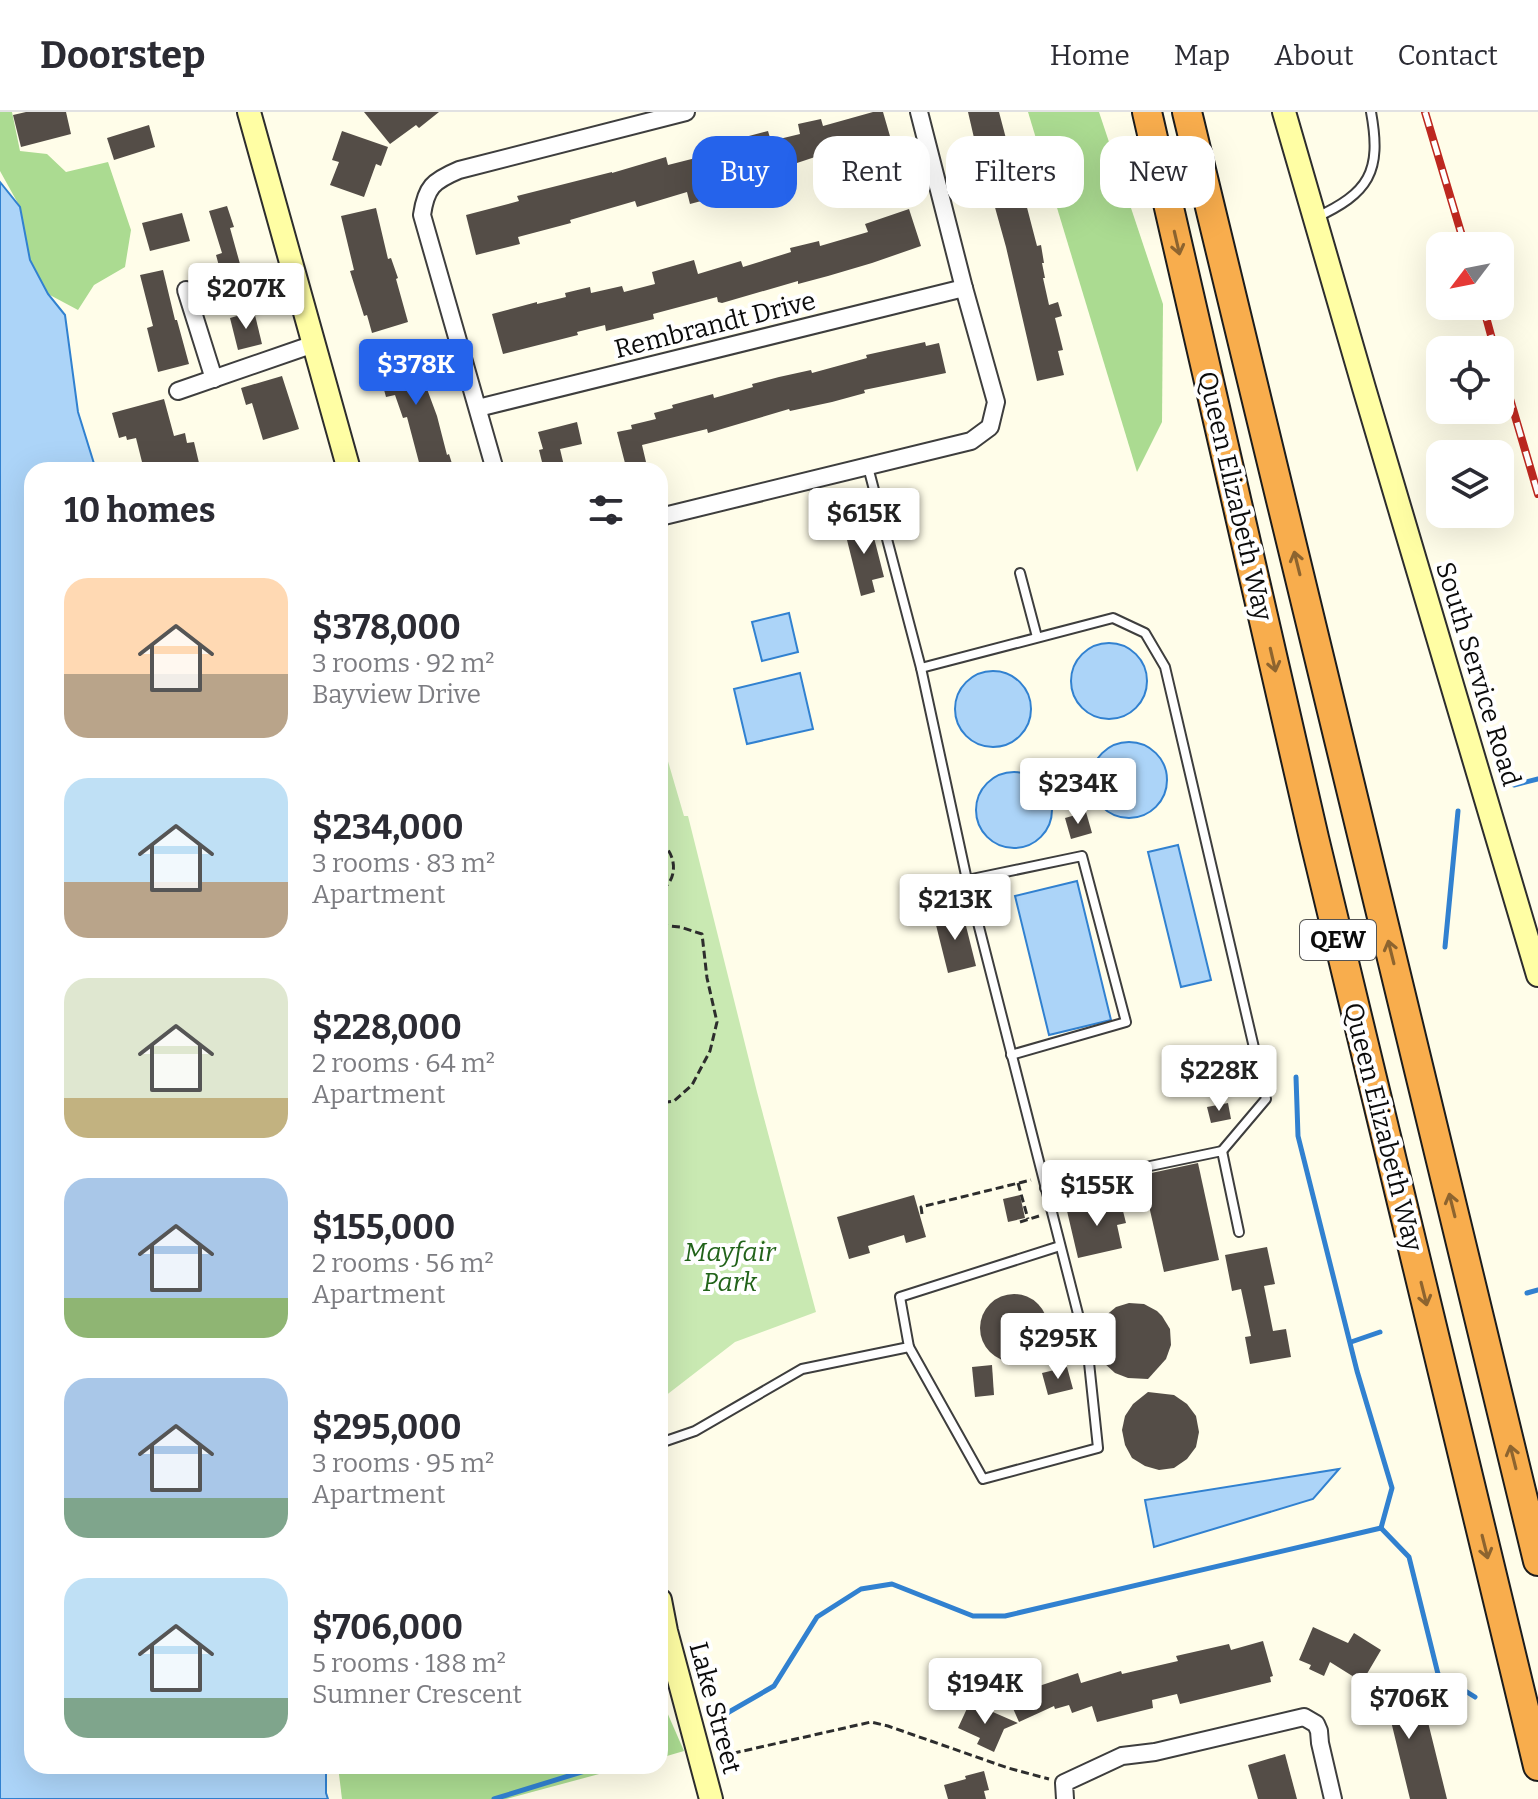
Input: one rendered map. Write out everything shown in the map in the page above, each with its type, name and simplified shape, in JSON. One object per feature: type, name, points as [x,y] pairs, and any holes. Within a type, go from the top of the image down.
[{"type":"highway","name":"Queen Elizabeth Way","points":[[1147,112],[1317,854],[1538,1766]]},
{"type":"highway","name":"Queen Elizabeth Way","points":[[1187,112],[1538,1561]]},
{"type":"street","points":[[249,112],[347,462]]},
{"type":"street","points":[[493,462],[422,215],[425,195],[441,177],[459,170],[686,112]]},
{"type":"street","points":[[668,515],[971,441],[990,427],[996,402],[919,112]]},
{"type":"street","name":"South Service Road","points":[[1284,112],[1538,975]]},
{"type":"street","name":"Rembrandt Drive","points":[[478,408],[964,288]]},
{"type":"street","points":[[186,290],[214,379]]},
{"type":"street","points":[[178,391],[314,344]]},
{"type":"street","name":"Lake Street","points":[[668,1641],[711,1799]]},
{"type":"street","points":[[1065,1791],[1122,1756],[1155,1752],[1304,1717],[1316,1724],[1319,1731],[1333,1799]]},
{"type":"lane","points":[[1315,218],[1341,206],[1362,189],[1375,160],[1371,112]]},
{"type":"lane","points":[[868,467],[921,668],[967,880],[1088,1353],[1098,1448],[983,1479],[909,1347],[900,1297],[1060,1246]]},
{"type":"lane","points":[[1020,573],[1037,637]]},
{"type":"lane","points":[[921,668],[1113,618],[1145,633],[1165,667],[1266,1099],[1222,1151],[1045,1188]]},
{"type":"lane","points":[[967,880],[1082,856],[1126,1022],[1011,1055]]},
{"type":"lane","points":[[1222,1151],[1239,1232]]},
{"type":"lane","points":[[668,1440],[695,1431],[802,1369],[909,1347]]},
{"type":"path","points":[[668,849],[673,867],[668,885]]},
{"type":"path","points":[[668,926],[702,934],[707,978],[717,1022],[710,1051],[692,1085],[674,1101],[668,1102]]},
{"type":"path","points":[[922,1214],[921,1207],[1042,1177]]},
{"type":"path","points":[[1018,1183],[1028,1219]]},
{"type":"path","points":[[1020,1222],[1052,1213]]},
{"type":"path","points":[[716,1757],[871,1722],[1008,1768],[1065,1791]]},
{"type":"green space","points":[[0,112],[12,112],[20,151],[47,154],[66,172],[108,162],[131,230],[125,267],[94,285],[78,310],[48,294],[30,260],[20,207],[0,171]]},
{"type":"green space","points":[[1028,112],[1099,112],[1107,136],[1100,136],[1100,208],[1131,208],[1163,304],[1162,422],[1137,472],[1057,208],[1084,208],[1084,136],[1035,136]]},
{"type":"green space","name":"Mayfair Park","points":[[668,761],[684,816],[688,816],[816,1312],[735,1342],[668,1394]]},
{"type":"green space","points":[[668,1714],[684,1751],[668,1756]]},
{"type":"green space","points":[[339,1774],[599,1774],[506,1799],[342,1799]]},
{"type":"water","points":[[0,182],[20,207],[30,260],[48,294],[65,315],[78,412],[94,462],[24,462],[24,1774],[326,1774],[328,1799],[0,1799]]},
{"type":"water","points":[[789,613],[798,652],[762,661],[752,622]]},
{"type":"water","points":[[1109,643],[1123,646],[1136,654],[1144,667],[1147,681],[1144,695],[1136,708],[1123,716],[1109,719],[1095,716],[1082,708],[1074,695],[1071,681],[1074,667],[1082,654],[1095,646]]},
{"type":"water","points":[[993,671],[1007,674],[1020,682],[1028,695],[1031,709],[1028,723],[1020,736],[1007,744],[993,747],[979,744],[966,736],[958,723],[955,709],[958,695],[966,682],[979,674]]},
{"type":"water","points":[[800,673],[813,729],[747,744],[734,689]]},
{"type":"water","points":[[1129,742],[1143,745],[1156,753],[1164,766],[1167,780],[1164,794],[1156,807],[1143,815],[1129,818],[1115,815],[1102,807],[1094,794],[1091,780],[1094,766],[1102,753],[1115,745]]},
{"type":"water","points":[[1014,772],[1028,775],[1041,783],[1049,796],[1052,810],[1049,824],[1041,837],[1028,845],[1014,848],[1000,845],[987,837],[979,824],[976,810],[979,796],[987,783],[1000,775]]},
{"type":"water","points":[[1178,845],[1211,980],[1181,987],[1148,852]]},
{"type":"water","points":[[1077,881],[1111,1020],[1049,1035],[1015,896]]},
{"type":"water","points":[[1339,1469],[1313,1499],[1154,1547],[1145,1500]]},
{"type":"building","points":[[66,112],[71,134],[21,147],[13,115]]},
{"type":"building","points":[[364,112],[439,112],[419,128],[416,125],[390,144]]},
{"type":"building","points":[[883,112],[890,136],[813,136],[813,158],[797,163],[797,136],[792,136],[800,134],[798,124],[821,119],[823,126]]},
{"type":"building","points":[[968,112],[999,112],[1005,136],[974,136]]},
{"type":"building","points":[[149,125],[155,147],[114,160],[107,138]]},
{"type":"building","points":[[342,131],[388,147],[381,166],[376,164],[364,197],[330,185],[339,162],[332,160]]},
{"type":"building","points":[[768,131],[770,136],[749,136]]},
{"type":"building","points":[[666,157],[668,165],[692,159],[692,203],[687,192],[637,207],[635,201],[518,237],[520,244],[476,255],[466,215],[519,201],[517,196]]},
{"type":"building","points":[[227,206],[245,282],[225,288],[216,255],[222,253],[209,211]]},
{"type":"building","points":[[376,208],[408,322],[372,333],[350,271],[354,270],[341,216]]},
{"type":"building","points":[[995,208],[1027,208],[1037,246],[1041,245],[1049,305],[1058,302],[1062,316],[1055,318],[1063,350],[1058,351],[1064,375],[1037,381]]},
{"type":"building","points":[[909,209],[921,246],[798,284],[798,281],[722,303],[718,302],[717,297],[653,314],[654,319],[606,331],[605,325],[503,354],[492,314],[566,297],[565,293],[590,287],[591,293],[622,286],[624,292],[655,284],[652,272],[694,260],[698,274],[741,261],[743,267],[791,252],[790,248],[819,241],[820,246],[868,232],[865,224]]},
{"type":"building","points":[[182,213],[190,241],[150,251],[142,223]]},
{"type":"building","points":[[163,270],[189,364],[158,372],[147,328],[153,326],[140,275]]},
{"type":"building","points":[[254,311],[262,344],[238,350],[230,318]]},
{"type":"building","points":[[925,342],[926,346],[939,343],[946,373],[864,390],[865,393],[789,409],[708,433],[707,429],[642,445],[646,462],[625,462],[617,432],[656,419],[654,413],[673,408],[672,405],[713,394],[714,398],[753,387],[752,384],[811,370],[812,373],[867,358],[866,355]]},
{"type":"building","points":[[415,347],[452,462],[419,462],[407,417],[403,418],[395,395],[386,397],[380,375],[385,374],[380,356]]},
{"type":"building","points":[[282,376],[299,429],[263,440],[252,403],[246,405],[241,388]]},
{"type":"building","points":[[164,399],[174,436],[185,433],[187,443],[194,442],[199,462],[142,462],[136,438],[119,438],[112,413]]},
{"type":"building","points":[[577,422],[582,444],[560,449],[563,462],[542,462],[539,450],[543,449],[538,432]]},
{"type":"building","points":[[870,522],[884,577],[872,580],[875,592],[861,596],[844,528]]},
{"type":"building","points":[[1086,812],[1092,833],[1071,839],[1065,818]]},
{"type":"building","points":[[962,910],[976,966],[948,973],[934,917]]},
{"type":"building","points":[[1228,1103],[1231,1119],[1211,1123],[1207,1107]]},
{"type":"building","points":[[1198,1163],[1219,1260],[1164,1272],[1142,1175]]},
{"type":"building","points":[[914,1195],[926,1237],[906,1243],[904,1235],[868,1246],[870,1253],[849,1259],[837,1217]]},
{"type":"building","points":[[1020,1195],[1025,1218],[1008,1222],[1003,1199]]},
{"type":"building","points":[[1120,1199],[1126,1223],[1117,1225],[1122,1248],[1078,1258],[1067,1211]]},
{"type":"building","points":[[1267,1247],[1275,1284],[1264,1286],[1273,1331],[1286,1329],[1291,1357],[1250,1364],[1245,1337],[1251,1336],[1241,1289],[1232,1291],[1225,1255]]},
{"type":"building","points":[[1014,1294],[1038,1304],[1048,1328],[1038,1352],[1014,1362],[990,1352],[980,1328],[990,1304]]},
{"type":"building","points":[[1129,1303],[1144,1304],[1157,1311],[1170,1329],[1171,1345],[1166,1359],[1148,1379],[1128,1378],[1115,1373],[1104,1363],[1098,1351],[1096,1336],[1104,1317],[1116,1307]]},
{"type":"building","points":[[992,1365],[994,1395],[975,1397],[972,1367]]},
{"type":"building","points":[[1067,1367],[1073,1389],[1048,1395],[1042,1373]]},
{"type":"building","points":[[1148,1392],[1174,1395],[1187,1404],[1196,1416],[1199,1432],[1196,1447],[1187,1459],[1174,1468],[1159,1470],[1145,1466],[1132,1458],[1125,1445],[1122,1430],[1125,1416],[1133,1404]]},
{"type":"building","points":[[1313,1627],[1348,1643],[1354,1633],[1381,1650],[1358,1689],[1354,1677],[1330,1662],[1324,1676],[1299,1660]]},
{"type":"building","points":[[1263,1641],[1273,1676],[1270,1677],[1271,1682],[1180,1704],[1177,1694],[1152,1700],[1153,1708],[1097,1722],[1092,1706],[1072,1713],[1069,1705],[1055,1709],[1054,1706],[1019,1722],[1008,1697],[1038,1683],[1039,1686],[1078,1673],[1081,1683],[1121,1671],[1122,1674],[1178,1661],[1176,1656],[1229,1644],[1231,1650]]},
{"type":"building","points":[[1395,1680],[1408,1714],[1425,1710],[1447,1799],[1410,1799],[1388,1709],[1366,1716],[1359,1693]]},
{"type":"building","points":[[970,1702],[1018,1723],[1004,1729],[994,1752],[977,1744],[980,1738],[958,1728]]},
{"type":"building","points":[[1285,1754],[1297,1799],[1258,1799],[1248,1765]]},
{"type":"building","points":[[984,1771],[989,1790],[984,1791],[986,1799],[948,1799],[944,1785]]},
{"type":"waterway","points":[[1514,785],[1538,779]]},
{"type":"waterway","points":[[1445,947],[1458,811]]},
{"type":"waterway","points":[[1296,1077],[1298,1136],[1357,1371],[1392,1488],[1381,1528]]},
{"type":"waterway","points":[[1527,1293],[1538,1290]]},
{"type":"waterway","points":[[1351,1342],[1380,1332]]},
{"type":"waterway","points":[[1381,1528],[1409,1557],[1438,1674],[1475,1697]]},
{"type":"waterway","points":[[715,1720],[774,1686],[817,1617],[861,1589],[892,1584],[973,1616],[1005,1616],[1381,1528]]},
{"type":"waterway","points":[[494,1799],[575,1774]]},
{"type":"railway","points":[[1425,112],[1461,232]]},
{"type":"railway","points":[[1487,320],[1491,336]]},
{"type":"railway","points":[[1514,413],[1538,494]]}]
